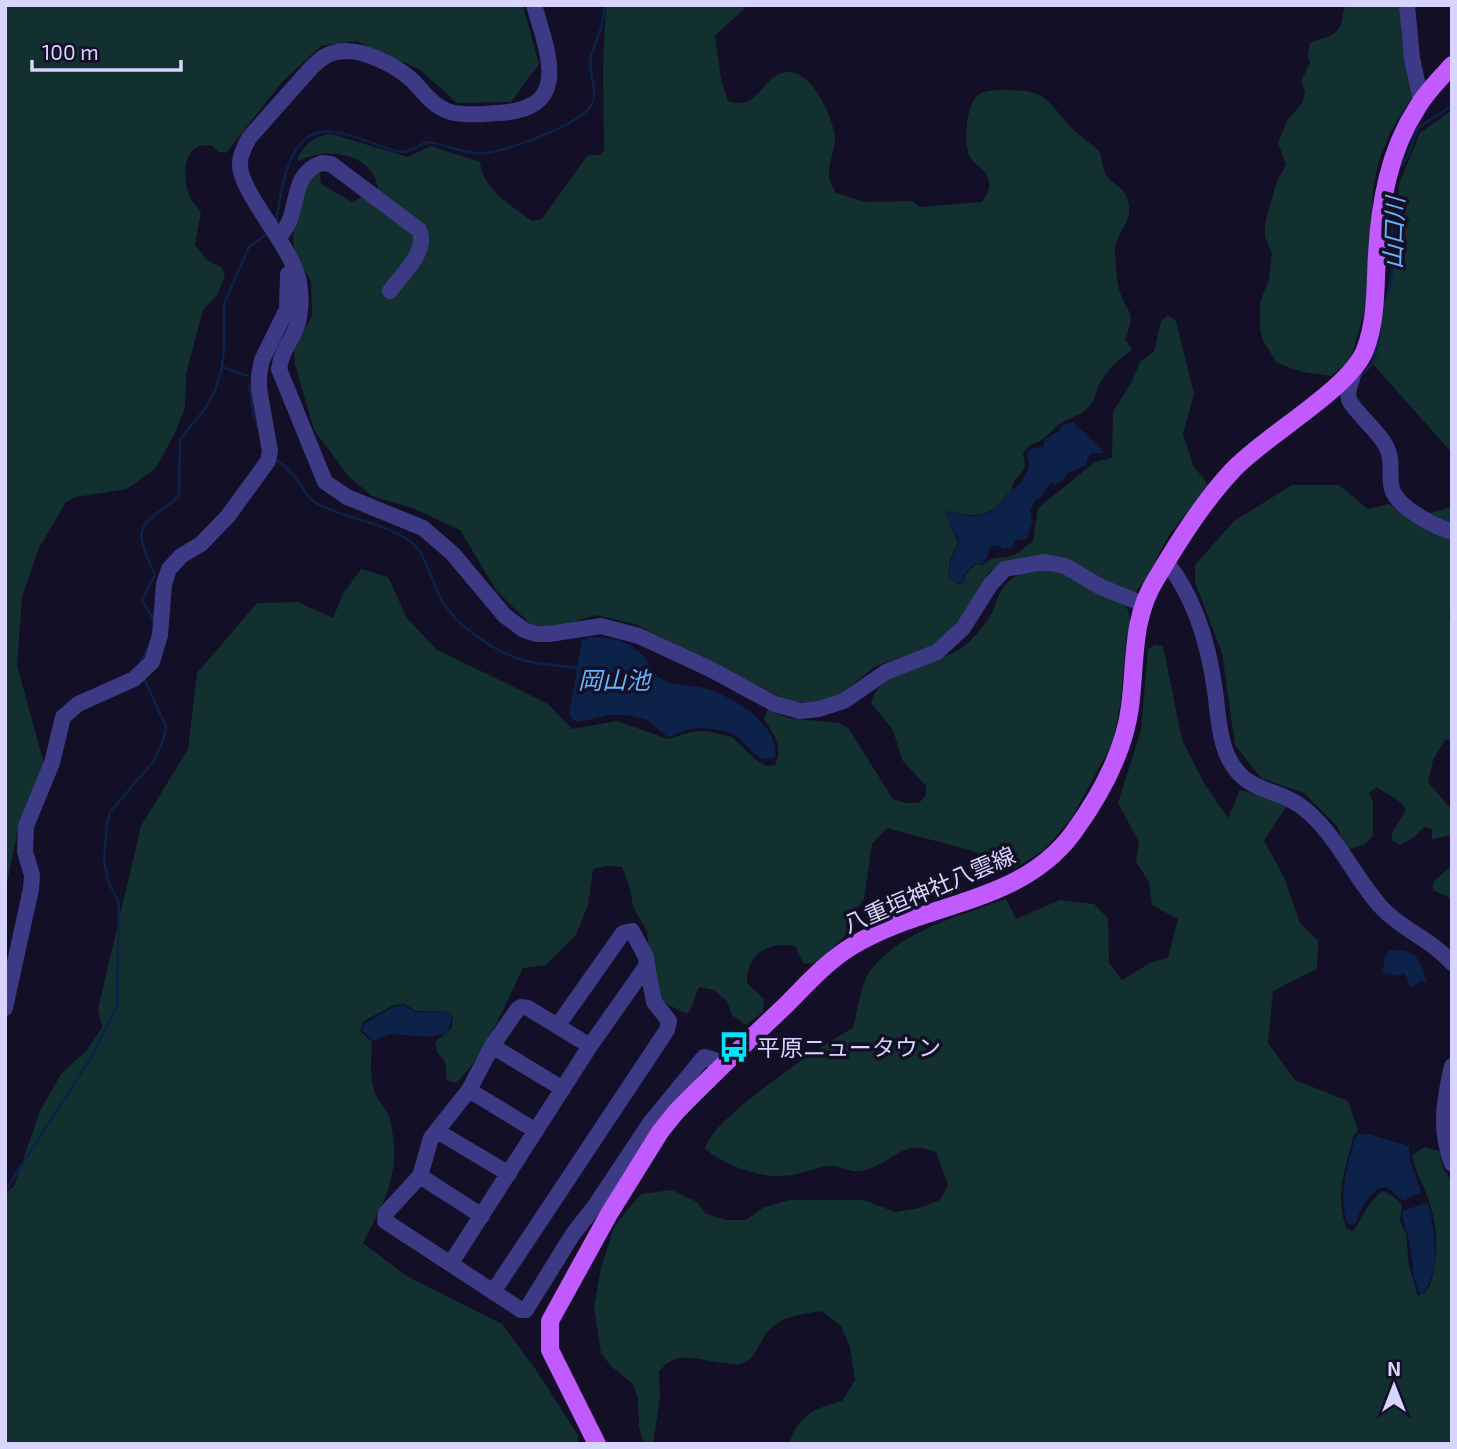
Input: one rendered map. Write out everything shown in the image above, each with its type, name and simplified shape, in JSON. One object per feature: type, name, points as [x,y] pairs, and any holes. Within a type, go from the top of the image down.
[{"type":"main road","name":"八重垣神社八雲線","points":[[597,1444],[550,1350],[550,1321],[591,1245],[660,1132],[676,1112],[821,970],[853,946],[881,931],[1012,884],[1031,873],[1072,834],[1104,785],[1122,744],[1130,705],[1138,621],[1153,584],[1233,469],[1338,384],[1364,354],[1372,324],[1377,252],[1390,168],[1405,128],[1421,101],[1452,65]]},
{"type":"street","points":[[534,5],[548,50],[549,74],[537,104],[520,111],[453,113],[433,103],[410,78],[375,58],[353,51],[342,51],[322,58],[249,138],[239,162],[243,180],[287,253],[299,282],[300,309],[295,332],[281,356],[279,369],[325,482],[347,497],[433,534],[463,564],[505,616],[524,629],[536,634],[550,634],[601,626],[639,636],[710,669],[775,704],[808,711],[844,701],[886,672],[936,652],[963,628],[991,584],[1005,569],[1044,562],[1065,566],[1101,587],[1143,604]]},
{"type":"street","points":[[1407,5],[1412,58],[1421,101]]},
{"type":"street","points":[[275,232],[287,230],[292,219],[297,190],[306,173],[322,163],[331,164],[419,230],[422,236],[421,249],[390,291]]},
{"type":"street","points":[[5,1007],[31,890],[32,875],[25,852],[26,826],[52,763],[63,717],[78,704],[141,673],[152,662],[160,635],[164,584],[169,569],[181,556],[201,544],[228,516],[268,461],[270,451],[259,375],[265,353],[287,309],[287,253]]},
{"type":"street","points":[[1354,368],[1348,392],[1349,400],[1385,443],[1390,454],[1393,491],[1408,508],[1431,524],[1452,533]]},
{"type":"street","points":[[1167,563],[1181,582],[1207,650],[1228,758],[1239,774],[1245,782],[1301,806],[1330,835],[1354,873],[1380,906],[1398,924],[1433,944],[1452,962]]},
{"type":"street","points":[[494,1292],[667,1030],[669,1021],[654,1002],[647,965],[635,934],[628,931],[623,933],[558,1026]]},
{"type":"street","points":[[451,1263],[590,1046],[647,965]]},
{"type":"street","points":[[590,1046],[528,1008],[520,1007],[492,1046],[469,1090],[431,1138],[420,1176],[386,1213],[385,1221],[521,1310],[526,1310],[573,1234],[595,1206],[650,1123],[691,1072],[704,1057],[725,1063]]},
{"type":"street","points":[[492,1046],[563,1089]]},
{"type":"street","points":[[1452,1066],[1443,1109],[1444,1137],[1452,1164]]},
{"type":"street","points":[[469,1090],[536,1131]]},
{"type":"street","points":[[437,1131],[509,1174]]},
{"type":"street","points":[[420,1176],[482,1216]]},
{"type":"green space","points":[[5,5],[523,5],[539,64],[511,102],[457,103],[419,69],[356,41],[321,46],[282,82],[226,153],[218,152],[213,146],[203,145],[190,154],[185,171],[186,181],[191,199],[201,212],[195,245],[207,260],[221,267],[225,275],[218,294],[203,310],[186,374],[185,408],[155,469],[127,489],[76,497],[66,502],[39,548],[22,597],[17,665],[44,764],[19,825],[5,892]]},
{"type":"green space","points":[[606,5],[748,5],[715,36],[721,79],[728,101],[747,102],[771,79],[786,72],[804,78],[818,94],[833,126],[835,140],[829,175],[832,186],[836,193],[866,202],[912,201],[920,207],[982,202],[989,182],[986,174],[970,157],[966,134],[968,115],[974,100],[988,91],[1026,91],[1042,96],[1074,130],[1100,152],[1105,173],[1128,199],[1128,218],[1117,240],[1115,252],[1119,289],[1131,317],[1125,339],[1132,350],[1105,375],[1090,406],[1061,423],[1042,440],[1031,444],[1023,453],[1025,467],[1013,483],[1012,491],[1000,503],[982,514],[945,513],[958,542],[950,560],[948,576],[958,584],[964,582],[965,575],[976,564],[983,565],[994,558],[1019,552],[1033,541],[1038,508],[1095,462],[1112,458],[1113,412],[1140,362],[1154,352],[1161,321],[1168,315],[1176,321],[1194,394],[1183,434],[1193,465],[1208,485],[1168,537],[1136,592],[1120,589],[1089,571],[1024,561],[989,572],[969,608],[932,651],[901,657],[874,667],[837,698],[816,702],[791,702],[635,624],[595,615],[561,626],[532,626],[496,590],[460,530],[412,508],[372,496],[349,477],[314,430],[295,364],[294,349],[312,316],[311,281],[294,252],[295,214],[302,183],[319,169],[321,184],[352,202],[378,189],[374,177],[358,160],[334,154],[322,154],[299,161],[297,158],[311,141],[331,134],[408,157],[431,146],[480,162],[486,181],[499,196],[532,221],[542,219],[588,155],[601,155],[604,149],[603,66]]},
{"type":"green space","points":[[1345,5],[1401,5],[1401,32],[1412,97],[1390,133],[1378,164],[1373,191],[1367,302],[1350,361],[1331,376],[1302,372],[1277,363],[1262,339],[1260,302],[1269,280],[1272,253],[1265,237],[1265,223],[1277,181],[1286,165],[1278,143],[1287,121],[1302,103],[1305,92],[1301,81],[1310,63],[1310,43],[1336,32],[1341,24]]},
{"type":"green space","points":[[1452,110],[1452,453],[1372,363],[1392,271],[1399,184],[1420,133]]},
{"type":"green space","points":[[1292,485],[1339,485],[1368,509],[1389,504],[1411,518],[1452,507],[1452,603],[1449,618],[1452,623],[1452,740],[1445,740],[1433,760],[1428,782],[1452,810],[1452,835],[1432,839],[1432,829],[1424,827],[1413,838],[1400,845],[1392,840],[1392,833],[1406,810],[1397,800],[1377,787],[1369,793],[1373,802],[1373,836],[1364,845],[1346,850],[1337,826],[1304,793],[1261,778],[1235,745],[1222,653],[1195,582],[1195,565],[1234,521]]},
{"type":"green space","points":[[1043,567],[1063,571],[1118,599],[1128,610],[1131,624],[1126,640],[1121,702],[1112,744],[1071,819],[1044,850],[1015,868],[969,850],[887,828],[872,844],[864,899],[856,910],[847,934],[814,963],[804,964],[795,946],[768,948],[755,957],[750,964],[747,983],[764,999],[763,1012],[746,1025],[732,1015],[727,1001],[714,990],[699,987],[687,1014],[660,1001],[647,931],[633,907],[630,888],[622,867],[607,866],[593,869],[588,905],[576,935],[546,965],[523,968],[484,1045],[466,1073],[456,1083],[447,1081],[445,1061],[437,1052],[435,1042],[451,1029],[453,1017],[448,1011],[416,1011],[404,1004],[394,1005],[364,1021],[360,1031],[372,1042],[372,1082],[376,1096],[390,1119],[394,1154],[390,1184],[363,1243],[407,1276],[502,1324],[578,1435],[577,1444],[5,1444],[5,1194],[14,1186],[40,1111],[61,1074],[86,1051],[102,1028],[98,1009],[141,826],[188,749],[197,673],[257,603],[298,602],[333,618],[343,594],[361,569],[388,577],[407,618],[436,649],[548,704],[572,729],[617,721],[668,739],[690,732],[706,731],[732,737],[766,766],[775,765],[778,758],[777,741],[764,719],[768,709],[788,718],[839,723],[848,728],[893,799],[905,803],[919,803],[926,795],[926,786],[902,760],[893,730],[871,703],[877,691],[897,675],[966,645],[987,621],[1005,585],[1020,574]]},
{"type":"green space","points":[[1155,645],[1163,646],[1182,740],[1205,785],[1228,818],[1240,790],[1264,796],[1286,807],[1264,841],[1284,877],[1300,923],[1318,941],[1317,969],[1273,991],[1268,1043],[1295,1080],[1348,1101],[1358,1130],[1353,1137],[1342,1182],[1341,1204],[1346,1228],[1353,1231],[1369,1205],[1383,1191],[1402,1204],[1400,1221],[1406,1234],[1409,1266],[1418,1296],[1425,1292],[1431,1282],[1436,1260],[1436,1230],[1432,1210],[1412,1155],[1424,1147],[1439,1151],[1443,1168],[1452,1182],[1452,1444],[789,1444],[803,1419],[815,1410],[842,1401],[855,1380],[850,1347],[841,1326],[822,1311],[782,1320],[767,1332],[751,1358],[740,1364],[682,1358],[667,1364],[659,1371],[660,1398],[653,1443],[647,1444],[643,1441],[639,1427],[638,1399],[633,1384],[611,1366],[601,1353],[594,1307],[601,1268],[615,1225],[641,1194],[672,1190],[697,1202],[706,1214],[727,1220],[746,1220],[764,1207],[790,1200],[864,1200],[895,1212],[920,1208],[940,1200],[948,1185],[936,1152],[924,1148],[905,1150],[861,1171],[829,1166],[781,1176],[746,1171],[705,1149],[711,1136],[746,1102],[795,1065],[853,1028],[867,976],[883,957],[898,945],[932,926],[1006,899],[1016,919],[1060,900],[1094,904],[1108,918],[1109,963],[1122,980],[1152,962],[1168,958],[1178,919],[1152,905],[1149,882],[1136,862],[1139,842],[1118,803],[1141,730],[1148,649]]},
{"type":"green space","points":[[1452,865],[1452,899],[1433,890],[1433,882]]},
{"type":"water","points":[[1073,422],[1105,453],[1092,453],[1086,465],[1068,473],[1055,485],[1051,483],[1040,498],[1036,499],[1030,510],[1032,522],[1027,539],[1015,540],[1013,547],[1004,549],[991,547],[982,564],[975,563],[964,575],[964,581],[958,583],[948,576],[959,541],[945,514],[948,511],[974,516],[995,508],[1024,477],[1029,465],[1027,453],[1033,448],[1043,447],[1044,440],[1059,431],[1061,426]]},
{"type":"water","name":"岡山池","points":[[589,637],[613,639],[635,649],[660,678],[707,689],[729,698],[763,724],[775,745],[775,757],[768,759],[757,756],[734,735],[718,730],[691,729],[668,737],[647,720],[627,715],[608,715],[579,722],[573,720],[569,713],[582,641]]},
{"type":"water","points":[[1390,950],[1413,954],[1422,967],[1426,983],[1421,981],[1410,988],[1406,975],[1382,973],[1386,955]]},
{"type":"water","points":[[403,1005],[416,1012],[448,1011],[452,1016],[448,1033],[428,1037],[391,1034],[374,1041],[362,1031],[365,1023],[395,1006]]},
{"type":"water","points":[[1359,1134],[1368,1134],[1409,1146],[1410,1160],[1421,1192],[1403,1201],[1389,1189],[1378,1190],[1368,1199],[1356,1223],[1352,1225],[1347,1223],[1344,1212],[1343,1191],[1355,1138]]},
{"type":"water","points":[[1428,1203],[1433,1225],[1435,1252],[1432,1277],[1420,1295],[1414,1278],[1410,1244],[1402,1215],[1403,1211]]},
{"type":"waterway","points":[[276,223],[289,163],[305,139],[318,133],[342,133],[400,152],[429,142],[486,153],[511,147],[574,120],[585,112],[594,98],[590,63],[602,25],[604,5]]},
{"type":"waterway","name":"山口川","points":[[1400,167],[1409,154],[1417,129],[1452,105]]},
{"type":"waterway","name":"山口川","points":[[1382,311],[1392,281],[1392,200]]},
{"type":"waterway","points":[[154,624],[142,600],[155,575],[143,546],[143,528],[179,497],[180,439],[204,410],[215,391],[222,367],[224,304],[249,247],[268,233]]},
{"type":"waterway","name":"山口川","points":[[1359,376],[1373,362],[1380,328]]},
{"type":"waterway","points":[[225,368],[248,376]]},
{"type":"waterway","points":[[249,385],[259,429]]},
{"type":"waterway","points":[[275,459],[285,466],[314,502],[380,526],[416,546],[448,609],[468,629],[493,647],[518,659],[578,668]]},
{"type":"waterway","points":[[140,663],[149,647]]},
{"type":"waterway","points":[[5,1191],[92,1056],[117,1006],[119,903],[108,881],[104,859],[107,824],[110,812],[154,761],[166,727],[144,678]]},
{"type":"place","name":"平原ニュータウン","points":[[734,1047]]}]
